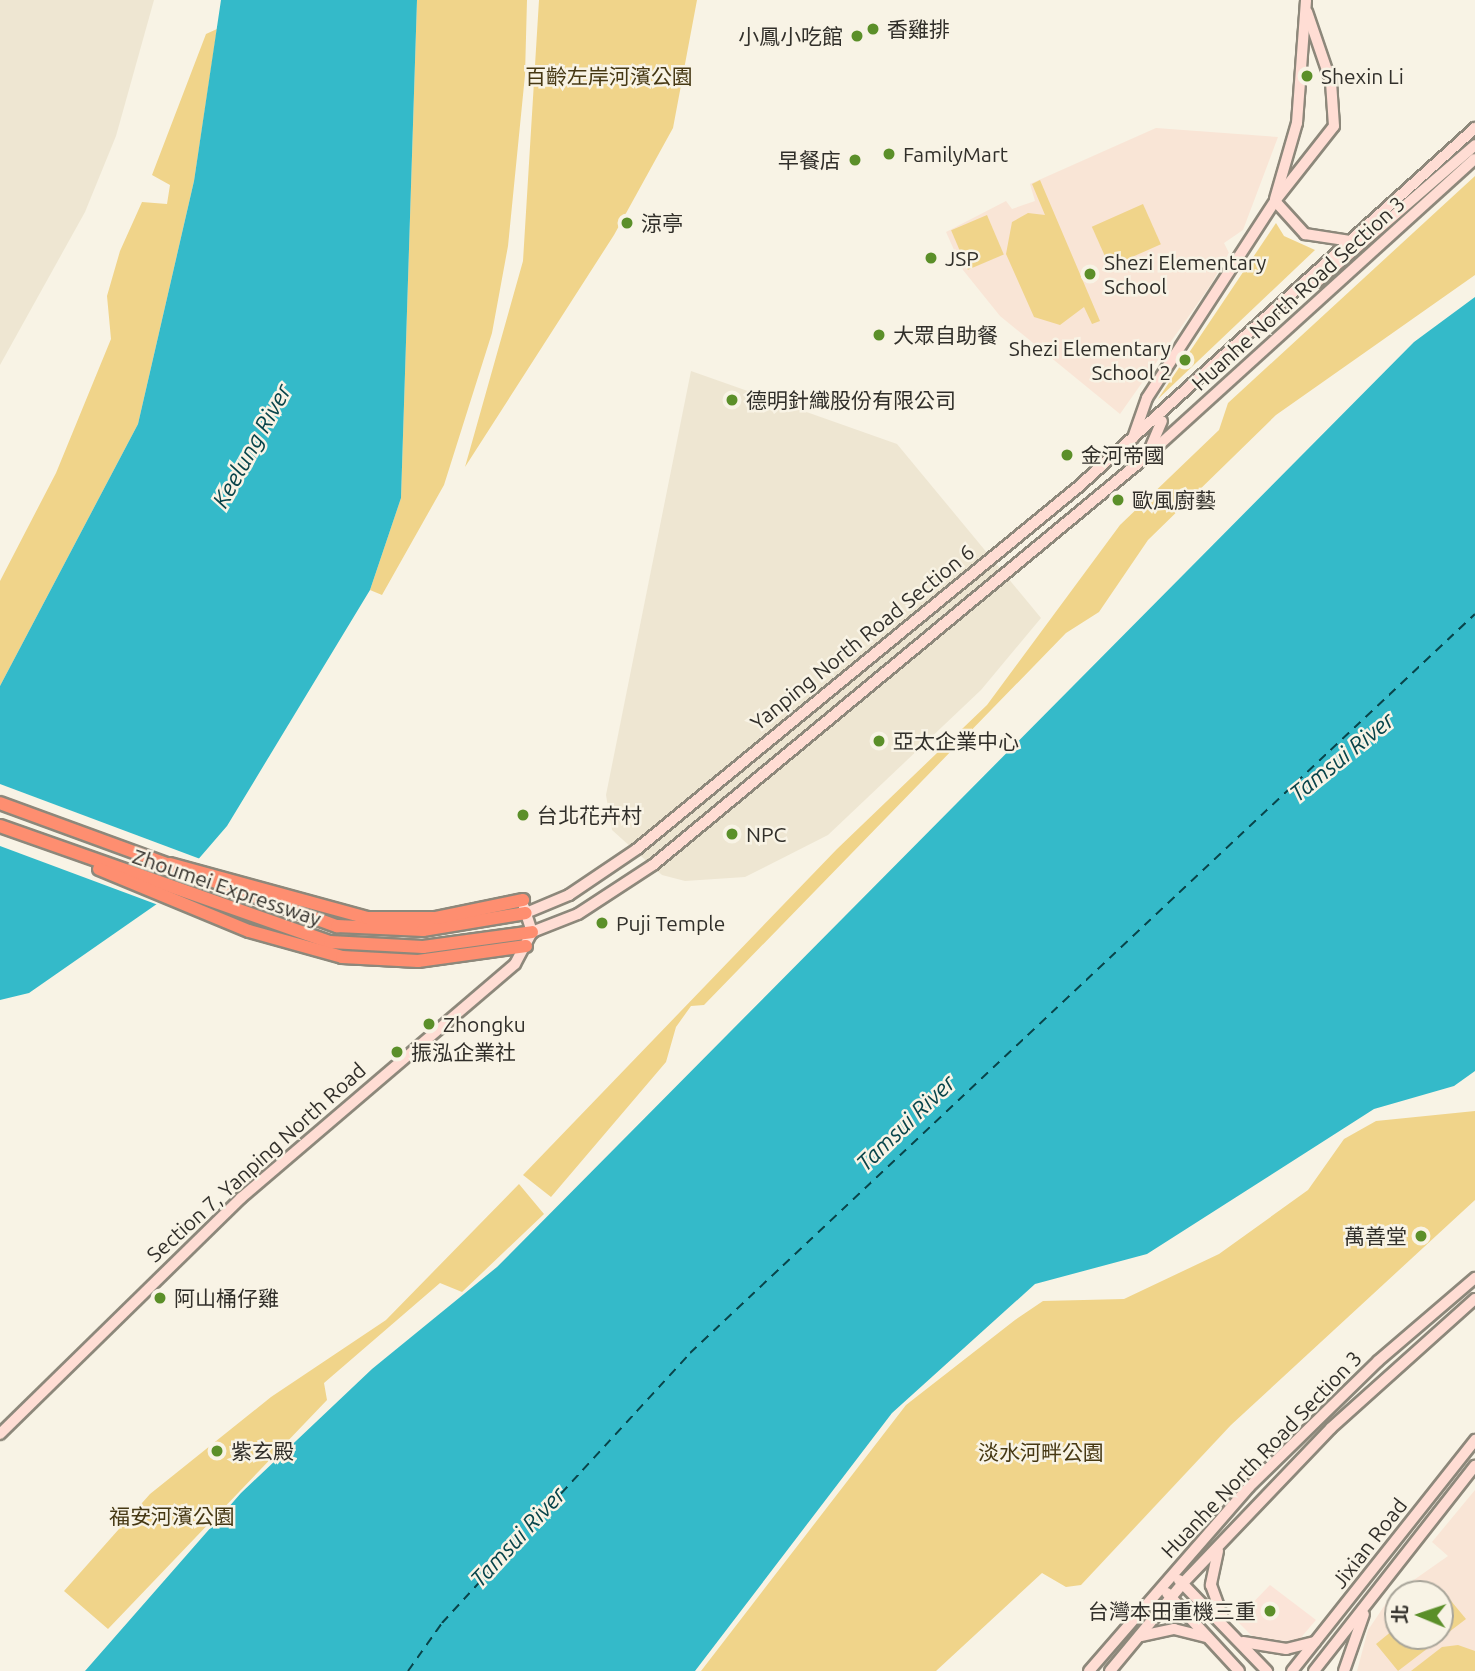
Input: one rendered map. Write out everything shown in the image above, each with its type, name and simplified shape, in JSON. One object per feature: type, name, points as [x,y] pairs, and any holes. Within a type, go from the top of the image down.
[{"type":"highway","name":"Zhoumei Expressway","points":[[0,803],[159,863],[189,865],[324,910],[423,924]]},
{"type":"highway","name":"Zhoumei Expressway","points":[[0,826],[330,942],[424,947],[532,932]]},
{"type":"highway","points":[[80,856],[114,878],[295,947],[380,962],[425,961],[526,946]]},
{"type":"highway","points":[[423,924],[523,900]]},
{"type":"highway","points":[[423,924],[526,914]]},
{"type":"main road","points":[[1275,201],[1297,123],[1306,0]]},
{"type":"main road","points":[[1307,12],[1331,82],[1334,126],[1275,201],[1147,398],[1132,441],[1147,456],[1157,425],[1475,145]]},
{"type":"main road","name":"Huanhe North Road Section 3","points":[[1132,441],[1475,128]]},
{"type":"main road","name":"Huanhe North Road Section 3","points":[[1147,456],[1475,159]]},
{"type":"main road","points":[[1275,201],[1305,234],[1351,241]]},
{"type":"main road","name":"Yanping North Road Section 6","points":[[526,914],[617,863],[1132,441]]},
{"type":"main road","name":"Yanping North Road Section 6","points":[[532,932],[634,880],[1147,456]]},
{"type":"main road","points":[[523,900],[532,932]]},
{"type":"main road","name":"Section 7, Yanping North Road","points":[[0,1434],[149,1282],[506,971],[526,946],[532,932]]},
{"type":"main road","name":"Huanhe North Road Section 3","points":[[1089,1671],[1172,1573],[1378,1361],[1475,1278]]},
{"type":"main road","name":"Huanhe North Road Section 3","points":[[1110,1671],[1183,1583],[1331,1429],[1475,1299]]},
{"type":"main road","name":"Jixian Road","points":[[1292,1671],[1475,1440]]},
{"type":"main road","name":"Jixian Road","points":[[1314,1671],[1475,1466]]},
{"type":"main road","points":[[1220,1545],[1211,1585],[1225,1623]]},
{"type":"main road","points":[[1172,1573],[1225,1623],[1267,1671]]},
{"type":"main road","points":[[1160,1586],[1239,1671]]},
{"type":"main road","points":[[1344,1671],[1370,1600]]},
{"type":"main road","points":[[1141,1636],[1174,1629],[1210,1639]]},
{"type":"main road","points":[[1241,1641],[1286,1649],[1315,1642]]},
{"type":"shaded area","points":[[0,0],[154,0],[116,136],[85,212],[0,365]]},
{"type":"shaded area","name":"Shezi Elementary School","points":[[1156,128],[1278,137],[1243,230],[1224,243],[1229,253],[1210,286],[1120,414],[1000,316],[963,270],[946,232],[1006,201],[1012,209],[1035,201],[1030,184]]},
{"type":"shaded area","points":[[691,371],[897,444],[1041,618],[981,690],[828,835],[745,877],[685,881],[662,875],[612,830],[606,795]]},
{"type":"shaded area","points":[[1475,1490],[1475,1671],[1357,1671],[1368,1630],[1384,1606],[1384,1650],[1454,1650],[1454,1580],[1414,1580],[1448,1556],[1432,1542]]},
{"type":"shaded area","name":"台灣本田重機三重","points":[[1270,1585],[1316,1620],[1298,1641],[1256,1640],[1236,1620]]},
{"type":"green space","points":[[417,0],[527,0],[525,75],[508,246],[492,333],[444,485],[382,595],[370,590],[401,498]]},
{"type":"green space","name":"百齡左岸河濱公園","points":[[539,0],[697,0],[673,128],[614,235],[465,467],[523,261]]},
{"type":"green space","points":[[217,29],[194,181],[138,424],[0,686],[0,581],[56,473],[111,339],[107,296],[120,251],[142,202],[167,204],[170,185],[152,175],[206,34]]},
{"type":"green space","points":[[1475,176],[1475,275],[1276,415],[1148,540],[1099,612],[1066,633],[704,1005],[691,1006],[676,1027],[666,1062],[551,1197],[523,1175],[837,849],[987,705],[1120,525],[1219,430],[1228,403]]},
{"type":"green space","points":[[1040,180],[1100,321],[1092,324],[1084,307],[1060,325],[1034,317],[1006,254],[1012,222],[1028,213],[1045,215],[1032,184]]},
{"type":"green space","points":[[1143,204],[1161,244],[1110,267],[1092,227]]},
{"type":"green space","points":[[987,215],[1004,255],[968,270],[951,230]]},
{"type":"green space","points":[[1276,223],[1284,236],[1315,250],[1158,399]]},
{"type":"green space","name":"淡水河畔公園","points":[[1475,1111],[1475,1200],[1231,1425],[1081,1585],[1066,1587],[1042,1573],[936,1671],[701,1671],[906,1405],[1015,1320],[1043,1301],[1124,1299],[1219,1254],[1308,1190],[1344,1139],[1376,1121]]},
{"type":"green space","name":"福安河濱公園","points":[[519,1184],[544,1214],[462,1292],[440,1283],[324,1383],[327,1400],[108,1629],[64,1591],[150,1494],[271,1397],[386,1320]]},
{"type":"green space","points":[[1454,1604],[1466,1619],[1454,1628]]},
{"type":"green space","points":[[1384,1637],[1384,1650],[1425,1650],[1398,1671],[1376,1644]]},
{"type":"green space","points":[[1454,1646],[1475,1651],[1475,1671],[1411,1671],[1438,1650],[1454,1650]]},
{"type":"water","name":"Keelung River","points":[[221,0],[417,0],[401,498],[370,590],[227,826],[164,899],[29,993],[0,1000],[0,686],[138,424],[194,181]]},
{"type":"water","name":"Tamsui River","points":[[1475,297],[1475,1071],[1454,1086],[1374,1109],[1147,1254],[1035,1284],[892,1413],[695,1671],[85,1671],[241,1493],[372,1369],[497,1267],[1414,342]]},
{"type":"pier","points":[[0,784],[203,860],[161,906],[0,846]]},
{"type":"ferry route","points":[[408,1671],[442,1623],[690,1353],[1475,614]]},
{"type":"place","name":"香雞排","points":[[873,29]]},
{"type":"place","name":"小鳳小吃館","points":[[857,36]]},
{"type":"place","name":"Shexin Li","points":[[1307,76]]},
{"type":"place","name":"FamilyMart","points":[[889,154]]},
{"type":"place","name":"早餐店","points":[[855,160]]},
{"type":"place","name":"涼亭","points":[[627,223]]},
{"type":"place","name":"JSP","points":[[931,258]]},
{"type":"place","name":"Shezi Elementary School","points":[[1090,274]]},
{"type":"place","name":"大眾自助餐","points":[[879,335]]},
{"type":"place","name":"Shezi Elementary School 2","points":[[1185,360]]},
{"type":"place","name":"德明針織股份有限公司","points":[[732,400]]},
{"type":"place","name":"金河帝國","points":[[1067,455]]},
{"type":"place","name":"歐風廚藝","points":[[1118,500]]},
{"type":"place","name":"亞太企業中心","points":[[879,741]]},
{"type":"place","name":"台北花卉村","points":[[523,815]]},
{"type":"place","name":"NPC","points":[[732,834]]},
{"type":"place","name":"Puji Temple","points":[[602,923]]},
{"type":"place","name":"Zhongku","points":[[429,1024]]},
{"type":"place","name":"振泓企業社","points":[[397,1052]]},
{"type":"place","name":"萬善堂","points":[[1421,1236]]},
{"type":"place","name":"阿山桶仔雞","points":[[160,1298]]},
{"type":"place","name":"紫玄殿","points":[[217,1451]]},
{"type":"place","name":"台灣本田重機三重","points":[[1270,1611]]}]
